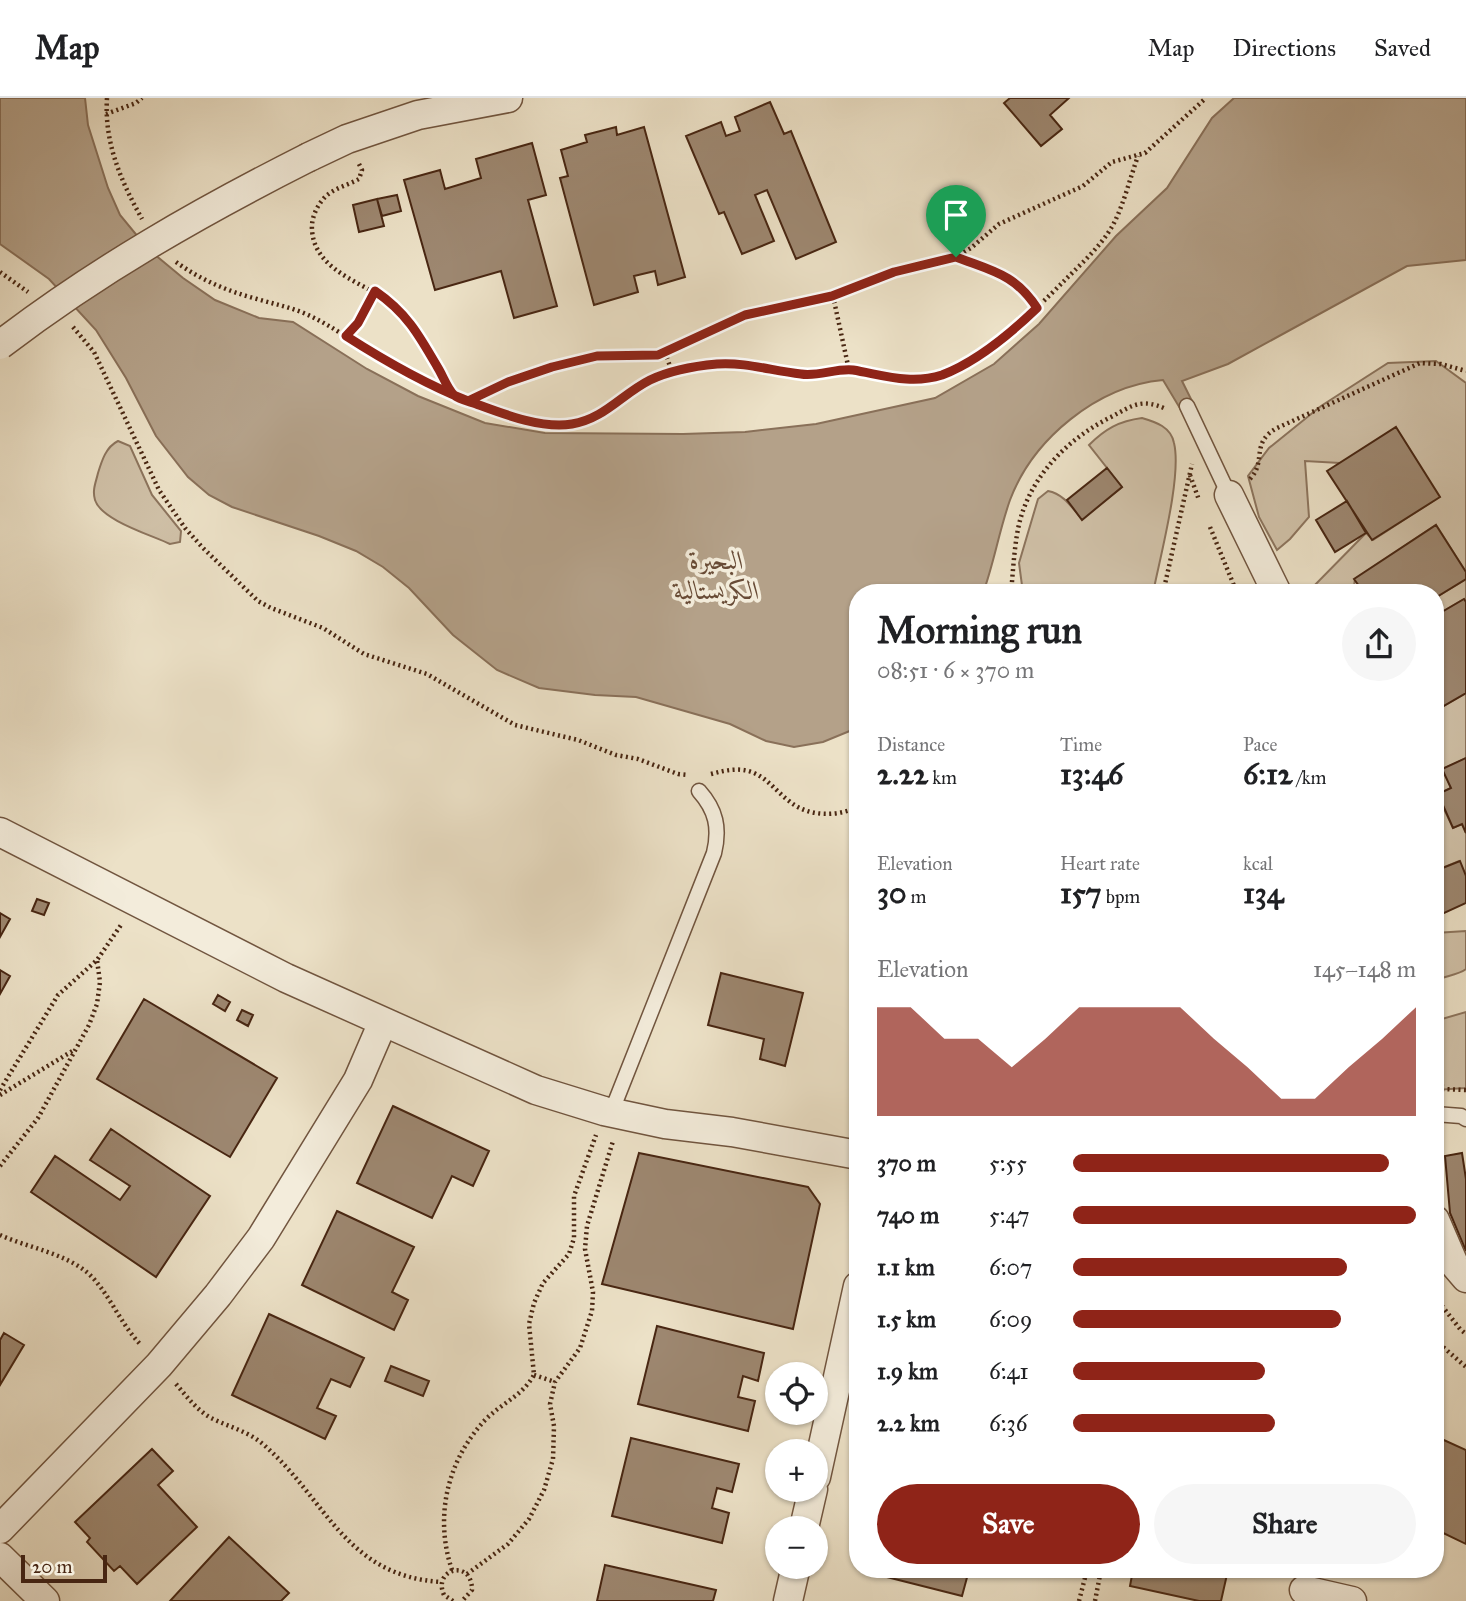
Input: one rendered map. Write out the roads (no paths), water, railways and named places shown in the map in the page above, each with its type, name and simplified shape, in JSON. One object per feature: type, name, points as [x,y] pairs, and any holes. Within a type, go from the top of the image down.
[{"type":"street","points":[[0,345],[123,259],[214,205],[309,157],[347,139],[418,115],[496,99]]},
{"type":"street","points":[[1229,495],[1273,584]]},
{"type":"street","points":[[0,832],[286,978],[536,1090],[612,1113],[665,1124],[732,1132],[849,1153]]},
{"type":"street","points":[[0,1529],[159,1365],[218,1296],[261,1238],[358,1080],[383,1022]]},
{"type":"street","points":[[1444,1241],[1454,1264],[1466,1278]]},
{"type":"street","points":[[824,1439],[849,1327]]},
{"type":"street","points":[[0,1557],[45,1601]]},
{"type":"street","points":[[788,1601],[793,1579]]},
{"type":"street","points":[[1304,1587],[1352,1601]]},
{"type":"lane","points":[[1187,406],[1229,495]]},
{"type":"lane","points":[[612,1113],[714,853],[717,826],[714,813],[699,790]]},
{"type":"lane","points":[[1444,1115],[1461,1116],[1466,1119]]},
{"type":"water","name":"البحيرة الكريستالية","points":[[0,98],[85,98],[88,125],[108,188],[120,215],[148,249],[215,300],[259,318],[293,322],[367,369],[418,396],[485,423],[545,433],[745,432],[816,424],[935,398],[994,364],[1039,324],[1116,236],[1167,188],[1212,118],[1234,98],[1466,98],[1466,260],[1407,266],[1228,364],[1182,381],[1193,403],[1181,410],[1163,380],[1138,384],[1114,393],[1070,419],[1034,456],[1020,478],[1006,512],[986,584],[849,584],[849,731],[823,742],[794,747],[766,741],[730,724],[636,697],[539,688],[497,670],[453,635],[409,588],[383,567],[356,551],[232,507],[209,495],[188,477],[156,436],[126,378],[96,330],[49,279],[0,244]]}]
